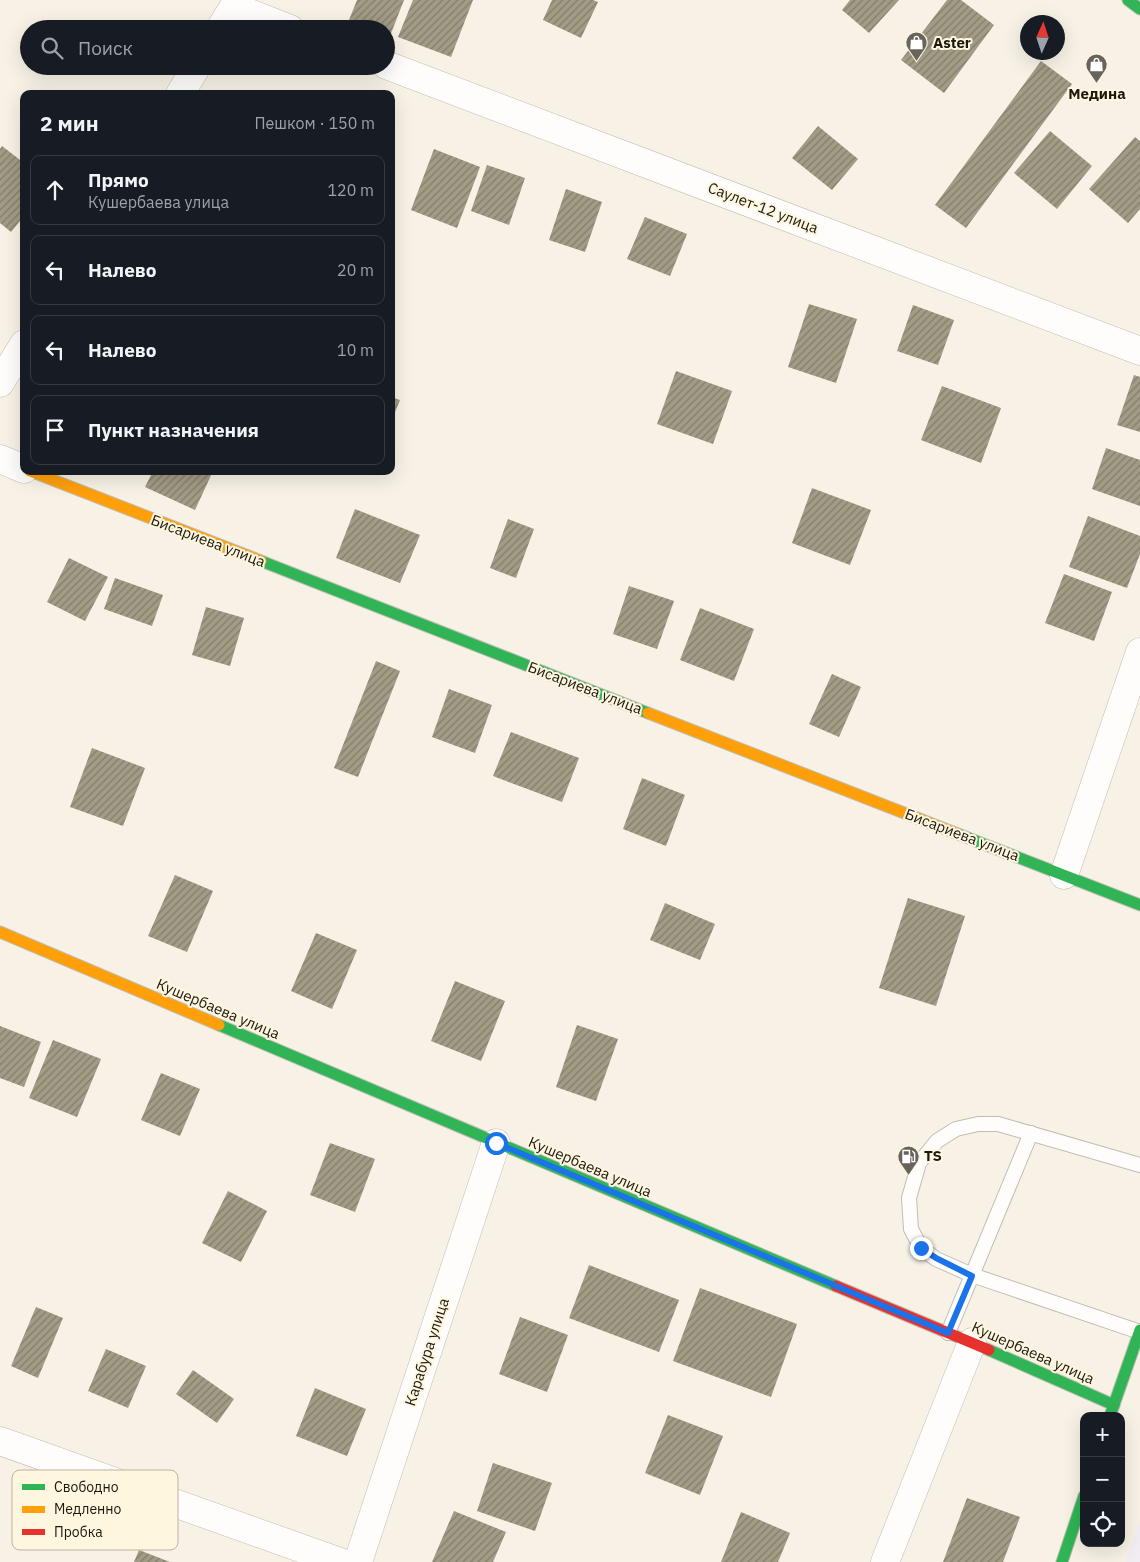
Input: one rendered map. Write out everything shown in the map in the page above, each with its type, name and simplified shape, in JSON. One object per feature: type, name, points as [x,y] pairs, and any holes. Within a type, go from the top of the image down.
[{"type":"street","points":[[1128,0],[1140,9]]},
{"type":"street","points":[[231,12],[259,20]]},
{"type":"street","name":"Саулет-12 улица","points":[[395,68],[1140,351]]},
{"type":"street","points":[[182,90],[192,75]]},
{"type":"street","points":[[0,383],[20,350]]},
{"type":"street","points":[[0,460],[20,468]]},
{"type":"street","name":"Бисариева улица","points":[[40,475],[1140,905]]},
{"type":"street","points":[[1064,875],[1140,652]]},
{"type":"street","name":"Кушербаева улица","points":[[0,932],[496,1143],[960,1337],[1112,1410]]},
{"type":"street","name":"Карабура улица","points":[[358,1562],[496,1143]]},
{"type":"street","points":[[1112,1410],[1140,1331]]},
{"type":"street","points":[[885,1562],[960,1337]]},
{"type":"street","points":[[0,1440],[84,1470]]},
{"type":"street","points":[[1062,1562],[1082,1502]]},
{"type":"street","points":[[178,1504],[340,1562]]},
{"type":"lane","points":[[1140,1165],[998,1124],[978,1124],[956,1129],[937,1142],[919,1163],[909,1198],[911,1229],[921,1248],[936,1258],[972,1276],[1140,1331]]},
{"type":"lane","points":[[960,1337],[972,1276],[1030,1133]]},
{"type":"shaded area","points":[[1140,1521],[1140,1562],[1125,1562]]},
{"type":"building","points":[[357,0],[404,0],[395,23],[395,20],[349,20]]},
{"type":"building","points":[[413,0],[473,0],[451,57],[398,37]]},
{"type":"building","points":[[552,0],[593,0],[598,2],[581,38],[543,20]]},
{"type":"building","points":[[850,0],[899,0],[869,33],[842,10]]},
{"type":"building","points":[[947,0],[961,0],[994,25],[944,93],[901,60]]},
{"type":"building","points":[[1041,61],[1072,84],[966,228],[935,205]]},
{"type":"building","points":[[818,126],[858,159],[832,190],[792,158]]},
{"type":"building","points":[[1050,131],[1092,166],[1057,209],[1014,173]]},
{"type":"building","points":[[1135,137],[1140,141],[1140,209],[1128,223],[1089,189]]},
{"type":"building","points":[[2,146],[20,160],[20,221],[11,232],[0,223],[0,149]]},
{"type":"building","points":[[434,149],[480,167],[457,228],[411,210]]},
{"type":"building","points":[[487,165],[525,178],[509,225],[471,211]]},
{"type":"building","points":[[566,189],[602,202],[585,252],[549,240]]},
{"type":"building","points":[[645,217],[687,234],[670,276],[627,259]]},
{"type":"building","points":[[809,304],[857,319],[836,383],[788,367]]},
{"type":"building","points":[[913,305],[954,320],[938,365],[897,351]]},
{"type":"building","points":[[676,371],[732,391],[713,444],[657,424]]},
{"type":"building","points":[[1134,375],[1140,377],[1140,432],[1117,425]]},
{"type":"building","points":[[942,386],[1001,408],[981,463],[921,440]]},
{"type":"building","points":[[395,398],[400,400],[395,412]]},
{"type":"building","points":[[1106,448],[1140,460],[1140,506],[1092,489]]},
{"type":"building","points":[[151,475],[211,475],[195,510],[145,487]]},
{"type":"building","points":[[812,488],[871,510],[850,565],[792,543]]},
{"type":"building","points":[[355,509],[420,535],[400,583],[336,558]]},
{"type":"building","points":[[1088,516],[1140,536],[1140,554],[1127,588],[1069,567]]},
{"type":"building","points":[[508,519],[534,529],[516,578],[490,568]]},
{"type":"building","points":[[69,558],[108,577],[85,621],[47,602]]},
{"type":"building","points":[[1064,574],[1112,592],[1094,641],[1045,623]]},
{"type":"building","points":[[115,578],[163,595],[152,626],[104,609]]},
{"type":"building","points":[[629,586],[674,601],[657,649],[613,634]]},
{"type":"building","points":[[206,607],[244,618],[230,666],[192,655]]},
{"type":"building","points":[[700,608],[754,629],[734,681],[680,660]]},
{"type":"building","points":[[376,661],[400,671],[358,777],[334,768]]},
{"type":"building","points":[[832,674],[861,687],[839,737],[809,724]]},
{"type":"building","points":[[449,689],[492,705],[475,753],[432,737]]},
{"type":"building","points":[[511,732],[579,758],[562,802],[493,776]]},
{"type":"building","points":[[92,748],[145,768],[123,826],[70,807]]},
{"type":"building","points":[[642,778],[685,795],[666,846],[623,829]]},
{"type":"building","points":[[175,875],[213,891],[187,952],[148,936]]},
{"type":"building","points":[[908,898],[965,916],[936,1006],[879,988]]},
{"type":"building","points":[[665,903],[715,924],[700,960],[650,940]]},
{"type":"building","points":[[316,933],[357,950],[332,1009],[291,991]]},
{"type":"building","points":[[455,981],[505,1001],[481,1061],[431,1041]]},
{"type":"building","points":[[577,1025],[618,1039],[596,1101],[556,1087]]},
{"type":"building","points":[[0,1026],[41,1042],[24,1087],[0,1078]]},
{"type":"building","points":[[53,1040],[101,1059],[77,1117],[29,1098]]},
{"type":"building","points":[[161,1073],[200,1089],[180,1136],[141,1120]]},
{"type":"building","points":[[330,1143],[375,1159],[355,1212],[310,1195]]},
{"type":"building","points":[[228,1191],[267,1211],[241,1262],[202,1243]]},
{"type":"building","points":[[589,1265],[679,1300],[659,1352],[569,1318]]},
{"type":"building","points":[[700,1288],[797,1324],[771,1397],[673,1361]]},
{"type":"building","points":[[36,1307],[63,1318],[38,1378],[11,1366]]},
{"type":"building","points":[[520,1317],[568,1335],[547,1392],[499,1374]]},
{"type":"building","points":[[106,1349],[146,1366],[128,1408],[88,1391]]},
{"type":"building","points":[[193,1370],[234,1399],[217,1423],[176,1394]]},
{"type":"building","points":[[315,1388],[366,1409],[347,1456],[296,1436]]},
{"type":"building","points":[[668,1415],[723,1436],[700,1495],[645,1473]]},
{"type":"building","points":[[493,1463],[552,1483],[535,1531],[477,1511]]},
{"type":"building","points":[[967,1498],[1020,1517],[1003,1562],[943,1562]]},
{"type":"building","points":[[454,1511],[506,1532],[493,1562],[432,1562]]},
{"type":"building","points":[[741,1512],[790,1533],[778,1562],[721,1562]]},
{"type":"building","points":[[139,1550],[170,1562],[134,1562]]},
{"type":"traffic: fast","points":[[1128,0],[1140,9]]},
{"type":"traffic: fast","points":[[261,561],[648,713]]},
{"type":"traffic: fast","points":[[958,834],[1140,905]]},
{"type":"traffic: fast","points":[[219,1025],[836,1286]]},
{"type":"traffic: fast","points":[[1111,1412],[1140,1330]]},
{"type":"traffic: fast","points":[[989,1350],[1114,1405]]},
{"type":"traffic: fast","points":[[1062,1562],[1082,1502]]},
{"type":"traffic: slow","points":[[40,475],[261,561]]},
{"type":"traffic: slow","points":[[648,713],[958,834]]},
{"type":"traffic: slow","points":[[0,932],[219,1025]]},
{"type":"traffic: jam","points":[[836,1286],[989,1350]]},
{"type":"place","name":"Aster","points":[[917,62]]},
{"type":"place","name":"Медина","points":[[1097,84]]},
{"type":"place","name":"TS","points":[[908,1175]]},
{"type":"route","points":[[496,1143],[948,1333],[972,1276],[936,1258],[921,1248]]}]
